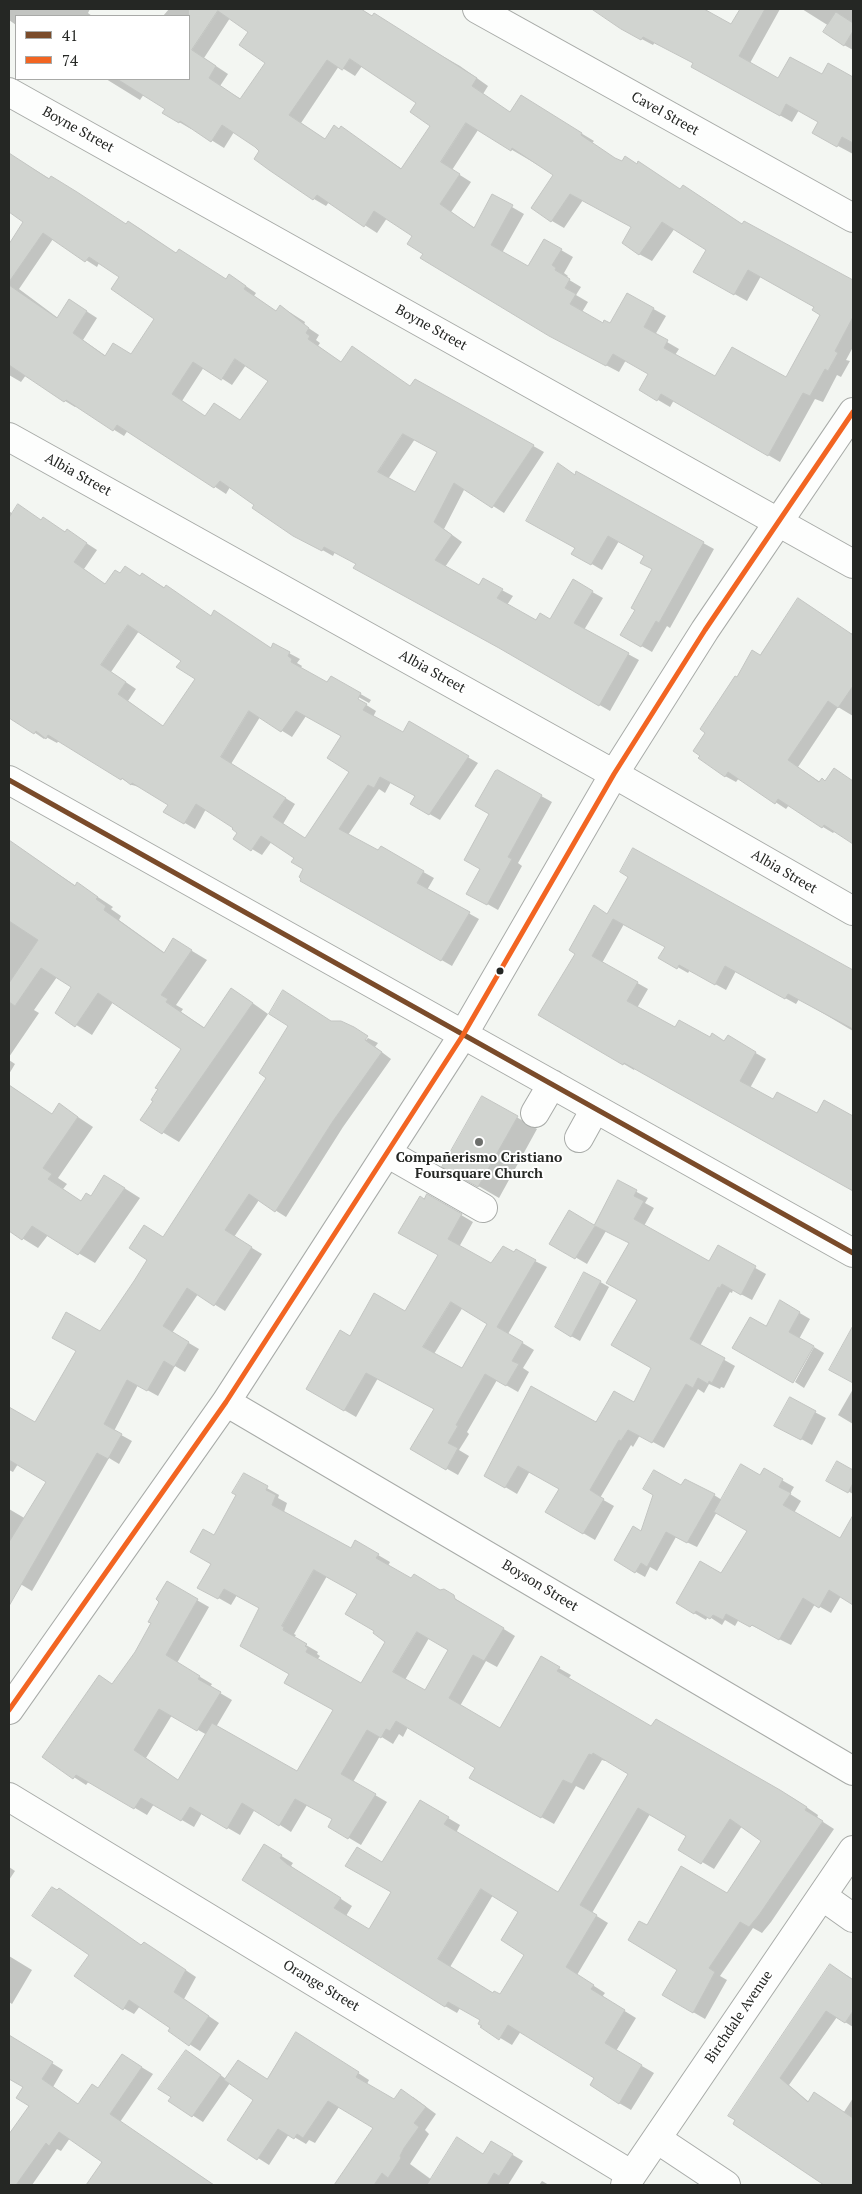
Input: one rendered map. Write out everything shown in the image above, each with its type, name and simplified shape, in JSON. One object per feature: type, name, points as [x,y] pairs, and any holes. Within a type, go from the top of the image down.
[{"type":"street","name":"Cavel Street","points":[[476,9],[853,218]]},
{"type":"street","name":"Boyne Street","points":[[9,92],[853,564]]},
{"type":"street","points":[[9,1710],[226,1402],[463,1035],[614,774],[705,630],[853,412]]},
{"type":"street","name":"Albia Street","points":[[9,437],[614,774],[853,911]]},
{"type":"street","points":[[9,780],[853,1253]]},
{"type":"street","points":[[535,1113],[552,1084]]},
{"type":"street","points":[[579,1138],[595,1108]]},
{"type":"street","points":[[386,1153],[483,1208]]},
{"type":"street","name":"Boyson Street","points":[[226,1402],[853,1771]]},
{"type":"street","name":"Orange Street","points":[[9,1796],[629,2180]]},
{"type":"street","name":"Birchdale Avenue","points":[[629,2180],[853,1850]]},
{"type":"street","points":[[822,1896],[853,1918]]},
{"type":"street","points":[[657,2138],[726,2185]]},
{"type":"building","points":[[189,9],[361,9],[372,16],[374,13],[477,78],[472,86],[510,112],[521,95],[582,133],[581,135],[615,158],[622,161],[625,156],[637,164],[638,161],[680,189],[683,185],[742,224],[744,221],[853,280],[853,317],[835,351],[838,353],[828,371],[825,369],[810,396],[803,393],[768,456],[661,394],[657,401],[639,390],[648,374],[613,354],[606,366],[549,336],[420,258],[423,254],[407,244],[412,236],[374,211],[364,227],[317,195],[313,200],[269,170],[254,159],[259,151],[255,147],[222,125],[211,142],[180,121],[179,123],[162,113],[165,109],[119,80],[190,80]],"holes":[[[218,11],[248,32],[239,45],[265,63],[240,99],[209,78],[216,66],[192,50]],[[350,59],[416,103],[410,112],[430,126],[401,169],[341,126],[339,129],[334,125],[325,139],[289,115],[327,60],[342,70]],[[466,123],[511,151],[512,148],[553,175],[531,208],[551,222],[570,194],[631,227],[622,243],[639,255],[662,222],[706,250],[693,272],[734,295],[748,270],[814,307],[812,310],[820,315],[786,377],[732,347],[715,376],[664,348],[668,340],[644,327],[654,308],[627,293],[610,323],[604,320],[603,323],[570,304],[576,294],[565,288],[570,279],[555,270],[556,268],[552,265],[562,249],[544,239],[528,266],[491,245],[513,205],[492,194],[474,228],[440,204],[460,174],[441,162]]]},
{"type":"building","points":[[592,9],[704,9],[731,24],[740,9],[765,9],[739,56],[778,78],[790,57],[822,74],[828,63],[853,77],[853,143],[842,137],[837,147],[812,133],[818,122],[786,104],[780,116],[691,67],[693,63],[643,37],[641,40],[621,29]]},
{"type":"building","points":[[836,12],[853,23],[853,31],[844,46],[823,32]]},
{"type":"building","points":[[9,153],[49,179],[51,176],[126,224],[128,221],[176,253],[179,249],[226,279],[229,274],[246,286],[244,289],[276,311],[280,305],[309,328],[306,333],[310,336],[308,339],[341,362],[352,346],[410,386],[415,379],[534,445],[492,508],[454,483],[434,522],[452,535],[435,560],[479,585],[483,578],[503,589],[497,598],[536,620],[540,613],[550,619],[573,579],[593,591],[574,623],[629,653],[599,706],[499,648],[353,568],[356,564],[324,547],[322,551],[293,536],[252,508],[254,505],[220,481],[214,488],[117,425],[113,431],[66,400],[64,402],[9,365],[9,285],[57,318],[69,299],[87,311],[73,333],[105,356],[113,343],[131,354],[154,319],[111,289],[119,277],[89,257],[85,262],[43,233],[9,282],[9,244],[23,222],[9,212]],"holes":[[[235,359],[268,381],[240,420],[214,403],[205,416],[172,394],[193,362],[221,380]],[[403,434],[437,452],[415,492],[378,472]]]},
{"type":"building","points":[[558,463],[575,475],[576,471],[704,542],[659,623],[656,621],[641,647],[620,635],[635,610],[631,608],[652,569],[640,563],[644,556],[608,536],[591,565],[571,554],[575,548],[526,521]]},
{"type":"building","points":[[18,504],[41,520],[43,517],[65,532],[67,529],[87,543],[74,562],[105,584],[115,570],[120,573],[125,566],[140,576],[142,573],[164,588],[166,585],[211,616],[214,610],[271,648],[273,643],[290,652],[288,656],[292,659],[291,662],[327,682],[331,676],[361,693],[358,699],[367,704],[363,710],[403,732],[409,721],[469,756],[429,815],[410,804],[415,796],[380,777],[374,788],[368,785],[339,829],[378,850],[381,846],[424,871],[417,883],[470,912],[441,961],[300,881],[299,877],[303,869],[291,862],[294,858],[261,836],[251,851],[233,839],[237,833],[233,828],[196,804],[184,824],[163,812],[168,805],[132,783],[131,785],[122,778],[121,780],[48,735],[46,739],[36,731],[34,734],[9,718],[9,518]],"holes":[[[128,625],[181,661],[176,667],[195,679],[163,726],[118,694],[126,682],[101,665]],[[249,711],[281,732],[296,711],[341,736],[327,758],[349,772],[305,838],[273,817],[286,798],[221,757]]]},
{"type":"building","points":[[798,598],[853,635],[853,686],[838,708],[828,701],[788,760],[819,782],[822,778],[825,781],[834,768],[853,781],[853,844],[824,825],[822,828],[778,799],[775,804],[728,772],[725,777],[698,758],[700,756],[693,751],[705,733],[700,729],[735,676],[737,677],[752,650],[760,655]]},
{"type":"building","points":[[498,770],[542,795],[508,857],[512,859],[487,905],[466,894],[480,869],[464,860],[489,814],[475,806],[495,771]]},
{"type":"building","points":[[9,840],[75,886],[77,882],[98,897],[96,899],[106,906],[104,910],[164,953],[173,938],[192,950],[161,995],[168,999],[166,1002],[204,1028],[231,988],[253,1003],[162,1134],[140,1120],[153,1101],[151,1100],[158,1089],[155,1088],[181,1049],[98,993],[75,1027],[55,1013],[71,987],[41,968],[15,1006],[9,1002],[9,983],[38,940],[9,921]]},
{"type":"building","points":[[633,848],[853,970],[853,1029],[788,994],[785,999],[725,966],[715,985],[679,965],[677,969],[658,958],[665,947],[613,919],[592,956],[638,982],[627,1001],[675,1027],[679,1020],[710,1037],[712,1033],[724,1041],[728,1035],[756,1052],[740,1081],[773,1099],[777,1092],[817,1113],[824,1100],[853,1116],[853,1191],[624,1063],[623,1065],[538,1015],[575,954],[569,950],[594,905],[607,914],[628,877],[620,872]]},
{"type":"building","points":[[283,990],[331,1021],[341,1021],[354,1027],[368,1036],[365,1040],[382,1052],[333,1121],[275,1212],[249,1194],[225,1230],[252,1247],[214,1306],[187,1288],[163,1326],[189,1342],[174,1367],[164,1361],[147,1391],[127,1380],[104,1424],[122,1434],[108,1459],[97,1453],[9,1606],[9,1542],[46,1482],[9,1460],[9,1407],[35,1422],[76,1351],[52,1338],[66,1312],[100,1331],[147,1260],[129,1248],[144,1225],[163,1237],[266,1078],[259,1073],[288,1026],[269,1014]]},
{"type":"building","points":[[9,1085],[52,1114],[59,1103],[78,1117],[43,1168],[52,1174],[48,1179],[81,1201],[86,1193],[91,1196],[104,1175],[125,1188],[78,1255],[32,1226],[22,1240],[9,1231]]},
{"type":"building","name":"Compañerismo Cristiano Foursquare Church","points":[[482,1096],[518,1116],[478,1187],[442,1167]]},
{"type":"building","points":[[618,1180],[637,1190],[634,1196],[644,1201],[634,1219],[709,1261],[718,1245],[756,1266],[741,1295],[722,1284],[720,1288],[718,1287],[690,1339],[725,1358],[712,1383],[709,1381],[708,1384],[698,1378],[693,1388],[686,1384],[652,1443],[628,1430],[621,1441],[619,1440],[590,1490],[604,1499],[583,1534],[545,1512],[559,1489],[518,1466],[505,1488],[484,1476],[531,1386],[596,1422],[614,1391],[634,1402],[651,1368],[611,1345],[637,1300],[606,1283],[629,1243],[595,1226],[575,1259],[549,1244],[569,1210],[594,1225]]},
{"type":"building","points":[[427,1194],[462,1214],[448,1239],[491,1263],[503,1246],[514,1252],[516,1249],[536,1260],[497,1327],[523,1342],[512,1361],[519,1364],[506,1386],[485,1374],[448,1443],[458,1448],[446,1470],[410,1449],[434,1409],[366,1373],[344,1411],[306,1389],[340,1330],[350,1336],[374,1293],[405,1311],[438,1255],[398,1233],[420,1196],[424,1199]],"holes":[[[451,1302],[487,1324],[462,1368],[423,1347]]]},
{"type":"building","points":[[584,1272],[601,1281],[571,1337],[555,1327]]},
{"type":"building","points":[[780,1300],[800,1312],[789,1332],[814,1346],[793,1383],[732,1348],[750,1317],[766,1326]]},
{"type":"building","points":[[853,1326],[853,1383],[829,1370]]},
{"type":"building","points":[[790,1397],[816,1411],[801,1440],[774,1426]]},
{"type":"building","points":[[837,1461],[853,1470],[853,1483],[848,1493],[826,1481]]},
{"type":"building","points":[[741,1464],[760,1475],[764,1468],[783,1479],[779,1487],[791,1493],[783,1505],[840,1538],[853,1515],[853,1605],[829,1590],[819,1608],[803,1598],[779,1640],[752,1625],[750,1627],[726,1614],[723,1620],[713,1615],[710,1619],[696,1611],[694,1614],[676,1603],[700,1561],[721,1573],[747,1531],[714,1512]]},
{"type":"building","points":[[654,1470],[681,1485],[685,1479],[715,1494],[687,1543],[666,1532],[647,1567],[641,1563],[635,1573],[614,1560],[633,1526],[641,1531],[653,1495],[643,1489]]},
{"type":"building","points":[[244,1473],[268,1486],[266,1490],[276,1495],[272,1505],[351,1548],[355,1540],[379,1554],[376,1558],[411,1578],[414,1574],[440,1590],[444,1589],[454,1595],[455,1599],[504,1628],[484,1661],[473,1655],[449,1698],[500,1728],[541,1656],[560,1667],[557,1671],[651,1726],[656,1719],[780,1790],[807,1807],[805,1810],[823,1821],[759,1915],[749,1927],[740,1922],[709,1968],[715,1972],[693,2013],[662,1995],[677,1970],[628,1940],[639,1921],[647,1925],[681,1866],[727,1893],[761,1841],[730,1819],[701,1864],[678,1850],[686,1836],[638,1808],[580,1905],[597,1915],[566,1967],[594,1985],[591,1989],[625,2010],[605,2043],[642,2065],[619,2104],[590,2085],[594,2078],[508,2025],[499,2040],[480,2027],[482,2026],[478,2024],[480,2020],[448,2002],[445,2007],[242,1880],[264,1844],[282,1855],[280,1858],[287,1864],[341,1898],[334,1908],[369,1929],[391,1892],[345,1866],[357,1847],[382,1862],[420,1800],[449,1817],[444,1824],[558,1892],[628,1774],[593,1753],[592,1755],[589,1754],[572,1784],[563,1780],[541,1818],[469,1778],[475,1768],[396,1721],[390,1731],[386,1729],[381,1738],[367,1730],[341,1774],[376,1794],[348,1839],[328,1827],[332,1819],[295,1799],[279,1826],[242,1803],[227,1829],[190,1807],[181,1821],[141,1798],[134,1809],[76,1775],[73,1779],[42,1757],[99,1675],[112,1684],[135,1652],[151,1623],[148,1622],[159,1602],[156,1599],[167,1581],[198,1599],[166,1655],[200,1676],[198,1679],[221,1692],[197,1731],[159,1709],[134,1750],[178,1780],[212,1723],[297,1771],[333,1710],[284,1683],[289,1674],[240,1646],[259,1608],[224,1589],[218,1599],[197,1588],[211,1564],[190,1552],[203,1529],[214,1535],[236,1495],[232,1493]],"holes":[[[314,1570],[357,1594],[345,1614],[374,1631],[373,1633],[385,1642],[361,1683],[306,1652],[308,1648],[305,1646],[307,1644],[283,1630],[284,1627],[282,1626]],[[417,1632],[448,1650],[425,1690],[393,1672]],[[481,1889],[518,1912],[501,1940],[524,1955],[500,1994],[494,1991],[493,1993],[438,1959]]]},
{"type":"building","points":[[52,1887],[57,1890],[59,1888],[141,1945],[144,1942],[186,1970],[174,1992],[209,2016],[189,2046],[168,2031],[170,2028],[129,2000],[123,2010],[74,1976],[89,1955],[32,1916]]},
{"type":"building","points":[[830,1964],[853,1980],[853,2011],[845,2023],[826,2011],[780,2078],[808,2102],[814,2092],[853,2118],[853,2185],[824,2185],[733,2124],[735,2120],[728,2116]]},
{"type":"building","points":[[296,2032],[359,2072],[356,2077],[394,2099],[401,2089],[426,2107],[414,2123],[419,2127],[404,2148],[400,2156],[401,2158],[388,2178],[382,2173],[374,2185],[334,2185],[373,2128],[328,2101],[303,2138],[297,2134],[294,2139],[278,2129],[257,2160],[227,2140],[253,2100],[224,2080],[238,2060],[267,2079]]},
{"type":"building","points":[[9,2035],[53,2062],[42,2079],[78,2104],[92,2084],[98,2088],[122,2054],[142,2067],[110,2114],[214,2185],[86,2185],[102,2162],[59,2132],[49,2146],[46,2143],[16,2185],[9,2185],[9,2134],[29,2106],[16,2098],[23,2087],[9,2079]]},
{"type":"building","points":[[186,2050],[221,2075],[192,2117],[168,2101],[171,2097],[158,2089]]},
{"type":"building","points":[[457,2137],[483,2154],[491,2141],[513,2154],[499,2176],[494,2173],[487,2185],[427,2185]]},
{"type":"transit line","name":"74","points":[[9,1710],[226,1402],[463,1035],[614,774],[705,630],[853,412]]},
{"type":"transit line","name":"41","points":[[9,780],[853,1253]]},
{"type":"place","name":"Compañerismo Cristiano Foursquare Church","points":[[479,1142]]}]
